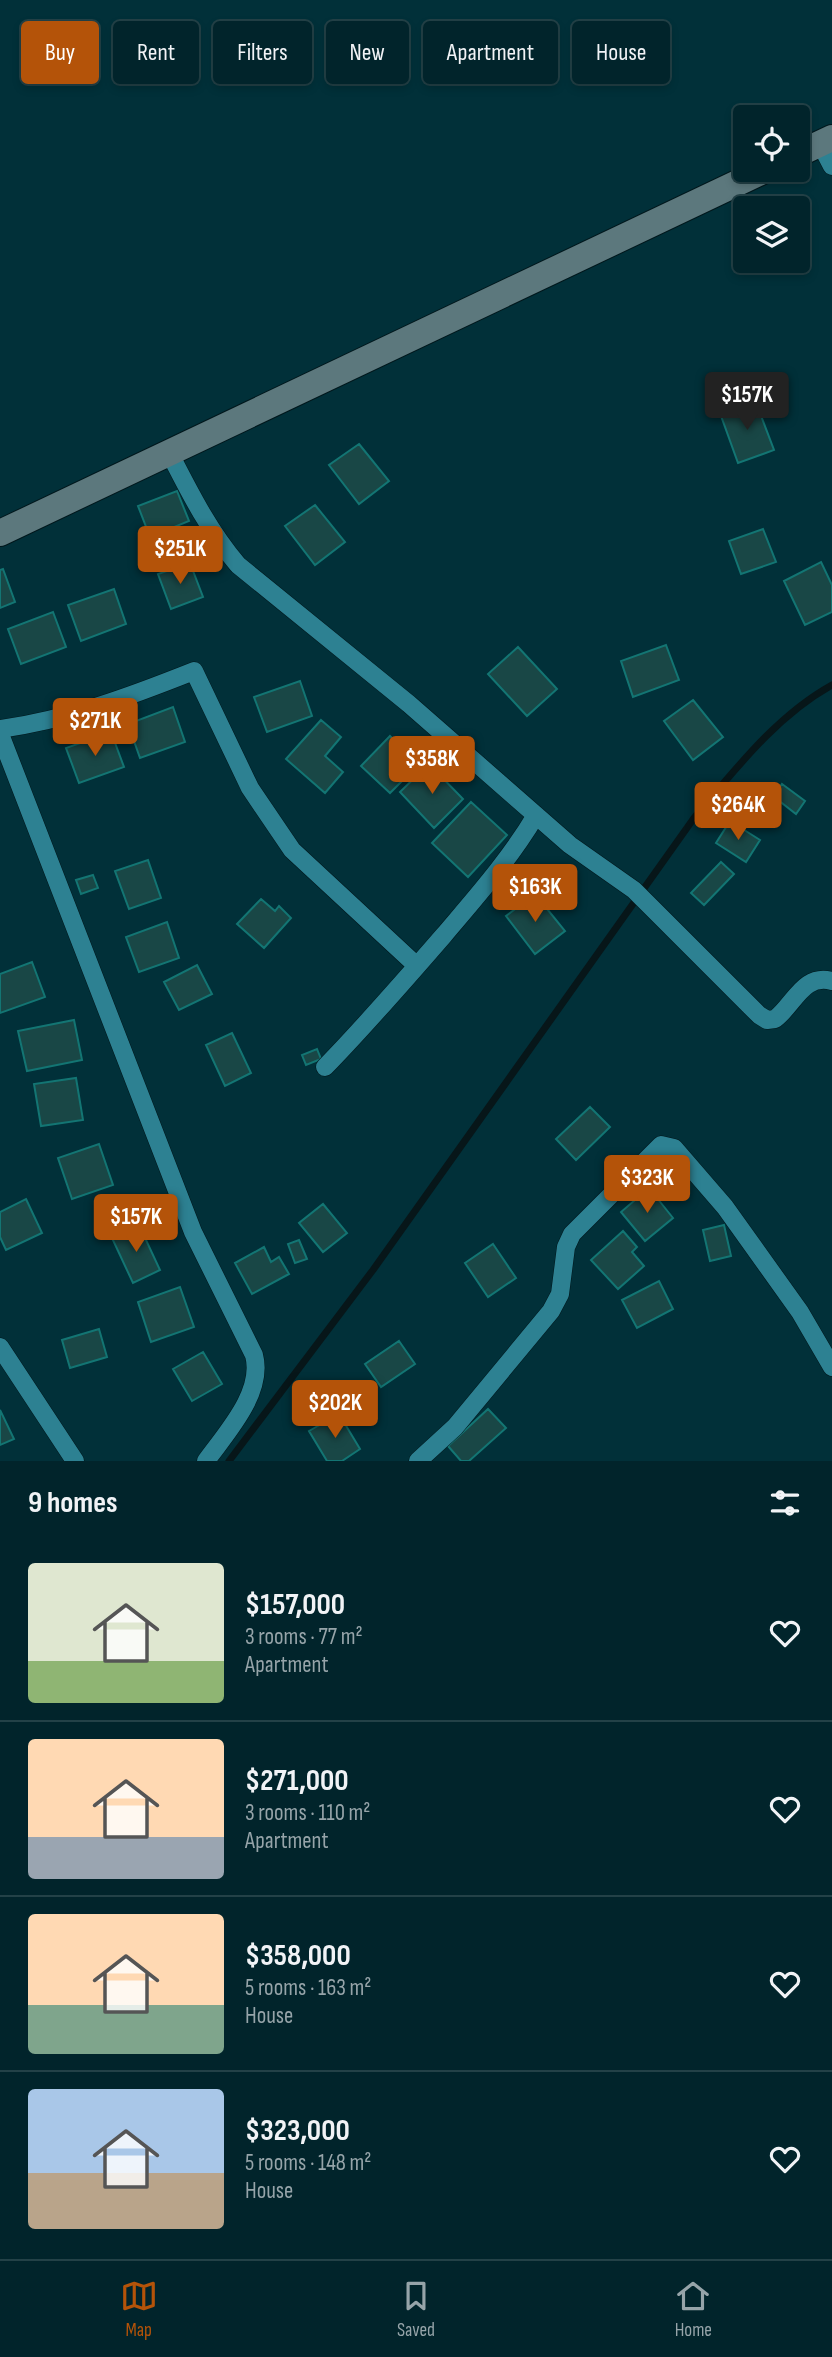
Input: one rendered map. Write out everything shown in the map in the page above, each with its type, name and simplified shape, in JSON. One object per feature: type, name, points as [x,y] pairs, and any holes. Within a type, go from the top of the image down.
[{"type":"main road","points":[[0,533],[740,182]]},
{"type":"street","points":[[169,452],[218,542],[239,565],[409,704],[570,845],[640,896],[759,1016],[767,1020],[775,1019],[808,984],[818,980],[832,981]]},
{"type":"street","points":[[206,1461],[253,1387],[258,1368],[193,1232],[0,732],[102,705],[194,671],[250,788],[292,850],[417,965]]},
{"type":"street","points":[[325,1067],[377,1014],[496,873],[520,842],[536,815]]},
{"type":"street","points":[[418,1461],[455,1427],[551,1311],[560,1294],[566,1247],[572,1234],[661,1145],[674,1148],[725,1208],[800,1311],[832,1367]]},
{"type":"street","points":[[0,1347],[75,1461]]},
{"type":"building","points":[[755,400],[774,450],[738,463],[720,413]]},
{"type":"building","points":[[359,444],[389,481],[359,504],[329,465]]},
{"type":"building","points":[[177,491],[189,521],[150,537],[138,506]]},
{"type":"building","points":[[315,505],[345,542],[315,565],[285,526]]},
{"type":"building","points":[[763,529],[776,562],[741,574],[729,541]]},
{"type":"building","points":[[821,562],[832,585],[832,612],[805,625],[784,581]]},
{"type":"building","points":[[190,563],[203,597],[171,609],[158,574]]},
{"type":"building","points":[[3,569],[15,602],[0,608],[0,570]]},
{"type":"building","points":[[114,589],[126,624],[81,641],[68,605]]},
{"type":"building","points":[[53,612],[66,647],[21,664],[8,629]]},
{"type":"building","points":[[666,645],[679,680],[633,697],[621,661]]},
{"type":"building","points":[[518,647],[557,689],[527,716],[488,674]]},
{"type":"building","points":[[300,681],[312,716],[267,732],[254,697]]},
{"type":"building","points":[[693,700],[723,737],[693,760],[664,721]]},
{"type":"building","points":[[173,707],[185,742],[140,758],[128,724]]},
{"type":"building","points":[[321,720],[341,737],[325,756],[343,772],[325,793],[286,759]]},
{"type":"building","points":[[111,732],[124,767],[79,783],[66,748]]},
{"type":"building","points":[[390,736],[419,764],[390,793],[361,766]]},
{"type":"building","points":[[429,764],[463,799],[434,828],[400,792]]},
{"type":"building","points":[[782,784],[805,801],[796,814],[773,796]]},
{"type":"building","points":[[471,802],[507,835],[468,877],[432,843]]},
{"type":"building","points":[[730,821],[760,840],[746,862],[716,843]]},
{"type":"building","points":[[148,860],[161,898],[129,909],[115,871]]},
{"type":"building","points":[[721,862],[734,874],[704,905],[691,893]]},
{"type":"building","points":[[93,875],[98,888],[81,894],[76,880]]},
{"type":"building","points":[[535,894],[565,931],[535,954],[506,916]]},
{"type":"building","points":[[261,899],[275,911],[279,906],[291,918],[264,948],[237,924]]},
{"type":"building","points":[[167,922],[179,958],[139,972],[126,937]]},
{"type":"building","points":[[32,962],[45,997],[0,1013],[0,974]]},
{"type":"building","points":[[197,965],[212,994],[179,1010],[164,982]]},
{"type":"building","points":[[74,1020],[82,1060],[27,1071],[18,1031]]},
{"type":"building","points":[[232,1033],[251,1073],[225,1086],[206,1045]]},
{"type":"building","points":[[317,1049],[321,1059],[306,1065],[302,1055]]},
{"type":"building","points":[[76,1078],[83,1120],[41,1126],[34,1084]]},
{"type":"building","points":[[590,1107],[610,1127],[576,1160],[556,1139]]},
{"type":"building","points":[[99,1144],[113,1185],[72,1199],[58,1158]]},
{"type":"building","points":[[649,1188],[673,1218],[645,1241],[621,1212]]},
{"type":"building","points":[[26,1199],[42,1233],[6,1250],[0,1237],[0,1212]]},
{"type":"building","points":[[323,1204],[347,1233],[323,1252],[299,1223]]},
{"type":"building","points":[[139,1225],[160,1270],[133,1283],[112,1238]]},
{"type":"building","points":[[724,1225],[731,1256],[710,1261],[703,1230]]},
{"type":"building","points":[[623,1231],[637,1247],[632,1252],[644,1266],[618,1289],[591,1260]]},
{"type":"building","points":[[299,1240],[307,1259],[295,1263],[288,1244]]},
{"type":"building","points":[[493,1244],[516,1278],[488,1297],[465,1263]]},
{"type":"building","points":[[264,1247],[271,1262],[279,1257],[289,1274],[252,1294],[235,1263]]},
{"type":"building","points":[[659,1281],[673,1309],[637,1328],[622,1300]]},
{"type":"building","points":[[180,1287],[194,1327],[151,1342],[138,1302]]},
{"type":"building","points":[[99,1329],[107,1357],[70,1368],[62,1340]]},
{"type":"building","points":[[399,1341],[415,1364],[381,1387],[365,1364]]},
{"type":"building","points":[[203,1352],[222,1384],[192,1401],[173,1369]]},
{"type":"building","points":[[488,1409],[506,1428],[469,1461],[461,1461],[448,1446]]},
{"type":"building","points":[[0,1410],[14,1439],[0,1445]]},
{"type":"building","points":[[339,1414],[360,1449],[342,1461],[327,1461],[309,1431]]},
{"type":"waterway","points":[[229,1461],[373,1270],[694,818],[757,745],[793,712],[832,685]]}]
